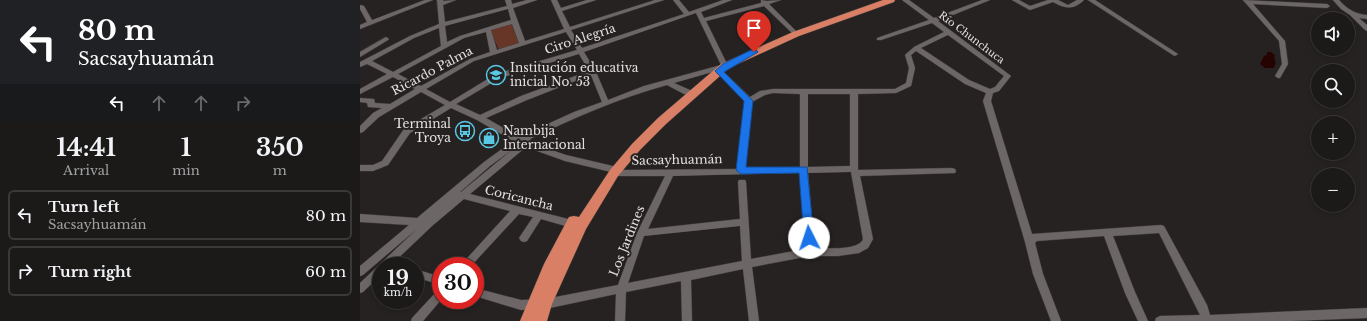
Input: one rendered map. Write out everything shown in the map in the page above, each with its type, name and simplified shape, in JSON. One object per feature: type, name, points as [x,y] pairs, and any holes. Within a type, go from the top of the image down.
[{"type":"highway","points":[[528,321],[539,305],[576,225],[613,170],[689,94],[722,69],[754,52],[796,34],[891,0]]},
{"type":"highway","points":[[539,305],[539,321]]},
{"type":"street","points":[[360,27],[430,0]]},
{"type":"street","points":[[444,45],[441,2],[453,0]]},
{"type":"street","points":[[508,0],[523,44]]},
{"type":"street","points":[[363,63],[412,37],[442,24],[534,0]]},
{"type":"street","points":[[554,0],[560,10],[568,30],[593,72],[606,102]]},
{"type":"street","points":[[560,10],[593,0]]},
{"type":"street","name":"Ricardo Palma","points":[[360,130],[372,118],[390,106],[472,60],[661,0]]},
{"type":"street","points":[[676,0],[687,14]]},
{"type":"street","name":"Ciro Alegría","points":[[360,168],[372,168],[385,163],[404,134],[449,104],[498,76],[580,51],[687,14],[698,12],[729,0]]},
{"type":"street","points":[[704,20],[763,2],[778,0]]},
{"type":"street","name":"Río Chunchuca","points":[[905,0],[1008,76],[996,89],[990,92]]},
{"type":"street","points":[[879,38],[933,21],[987,0]]},
{"type":"street","points":[[1015,0],[1030,8],[1054,0],[1073,7],[1081,0]]},
{"type":"street","points":[[1091,0],[1175,54]]},
{"type":"street","points":[[1336,0],[1347,12]]},
{"type":"street","points":[[1247,1],[1327,6]]},
{"type":"street","points":[[1247,1],[1282,41],[1285,64],[1278,76]]},
{"type":"street","points":[[763,2],[796,34]]},
{"type":"street","points":[[360,7],[362,7],[370,23]]},
{"type":"street","points":[[1355,14],[1367,11]]},
{"type":"street","points":[[698,12],[704,20],[722,69],[749,101],[741,170]]},
{"type":"street","points":[[1355,15],[1367,16]]},
{"type":"street","points":[[1355,17],[1367,29]]},
{"type":"street","points":[[360,92],[444,45],[462,37],[514,21]]},
{"type":"street","points":[[488,29],[494,53]]},
{"type":"street","points":[[749,101],[763,93],[773,91],[896,91],[909,84],[912,68],[908,55],[916,48],[949,32]]},
{"type":"street","points":[[360,55],[386,39]]},
{"type":"street","points":[[916,48],[967,82],[990,92],[987,101],[1030,242],[1038,274],[1056,321]]},
{"type":"street","name":"Sacsayhuamán","points":[[363,63],[393,74],[449,104],[480,118],[522,142],[565,158],[613,170],[670,174],[741,170],[804,169],[854,171],[952,170]]},
{"type":"street","points":[[395,257],[453,193],[487,164],[539,132],[576,114],[646,88],[722,69]]},
{"type":"street","points":[[480,118],[524,98],[593,72]]},
{"type":"street","points":[[669,83],[689,94]]},
{"type":"street","points":[[804,92],[804,169],[810,252]]},
{"type":"street","points":[[484,295],[521,305],[539,305],[810,252],[862,248],[867,244],[868,239],[854,171],[854,92]]},
{"type":"street","points":[[360,100],[372,101],[371,105],[374,106],[390,106]]},
{"type":"street","points":[[379,257],[462,196],[522,142]]},
{"type":"street","name":"Los Jardines","points":[[620,321],[622,289],[641,233],[670,174]]},
{"type":"street","points":[[742,182],[747,264],[754,321]]},
{"type":"street","name":"Coricancha","points":[[453,193],[576,225]]},
{"type":"street","points":[[474,257],[517,210]]},
{"type":"street","points":[[524,238],[539,215]]},
{"type":"street","points":[[360,218],[425,222]]},
{"type":"street","points":[[641,233],[745,222]]},
{"type":"street","points":[[1030,242],[1036,237],[1161,230],[1203,308],[1207,320]]},
{"type":"street","points":[[1107,233],[1130,293],[1143,321]]},
{"type":"street","points":[[360,272],[372,262]]},
{"type":"street","points":[[686,276],[687,321]]},
{"type":"street","points":[[360,289],[372,279]]},
{"type":"street","points":[[416,321],[432,303]]},
{"type":"street","points":[[1160,321],[1367,313]]},
{"type":"shaded area","points":[[511,23],[519,43],[499,50],[491,32],[492,29]]},
{"type":"shaded area","points":[[1267,52],[1271,52],[1275,55],[1275,65],[1273,68],[1265,68],[1260,64],[1264,56],[1267,55]]},
{"type":"place","name":"Institución educativa inicial No. 53","points":[[496,75]]},
{"type":"place","name":"Terminal Troya","points":[[465,131]]},
{"type":"place","name":"Nambija Internacional","points":[[489,138]]},
{"type":"route","points":[[754,52],[719,71],[749,101],[741,170],[804,169],[809,238]]}]
